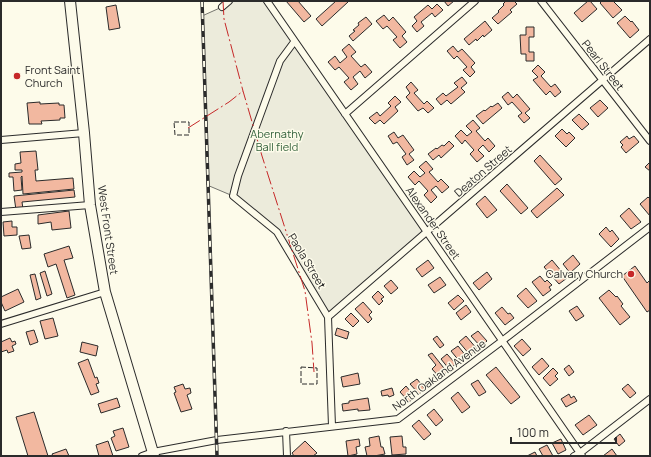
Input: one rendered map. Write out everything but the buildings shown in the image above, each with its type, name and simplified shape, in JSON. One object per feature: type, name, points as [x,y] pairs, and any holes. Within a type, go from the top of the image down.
[{"type":"main road","name":"West Front Street","points":[[70,1],[90,204],[105,292],[154,454]]},
{"type":"street","points":[[222,7],[229,1]]},
{"type":"street","name":"Alexander Street","points":[[267,1],[581,455]]},
{"type":"street","points":[[345,114],[475,1]]},
{"type":"street","name":"Pearl Street","points":[[541,1],[650,141]]},
{"type":"street","name":"Deaton Street","points":[[328,317],[650,39]]},
{"type":"street","name":"Paola Street","points":[[294,42],[280,61],[238,176],[233,196],[277,232],[328,317],[332,426]]},
{"type":"street","points":[[1,140],[84,133]]},
{"type":"street","points":[[1,212],[90,204]]},
{"type":"street","name":"North Oakland Avenue","points":[[142,456],[217,440],[398,419],[650,227]]},
{"type":"street","points":[[1,324],[105,292]]},
{"type":"street","points":[[574,456],[581,455],[650,399]]},
{"type":"street","points":[[286,431],[287,456]]},
{"type":"green space","name":"Abernathy Ball field","points":[[229,1],[267,1],[427,232],[328,317],[277,232],[233,196],[207,185],[202,16],[222,7]]},
{"type":"railway","points":[[202,1],[217,456]]},
{"type":"fence","points":[[174,122],[189,122],[189,135],[175,135],[174,122]]},
{"type":"fence","points":[[301,367],[317,368],[317,384],[301,384],[301,367]]},
{"type":"power","points":[[223,1],[224,19],[243,91],[305,291],[312,343],[314,372]]},
{"type":"power","points":[[188,128],[229,102],[243,91]]},
{"type":"place","name":"Front Saint Church","points":[[17,76]]},
{"type":"place","name":"Calvary Church","points":[[631,274]]}]
